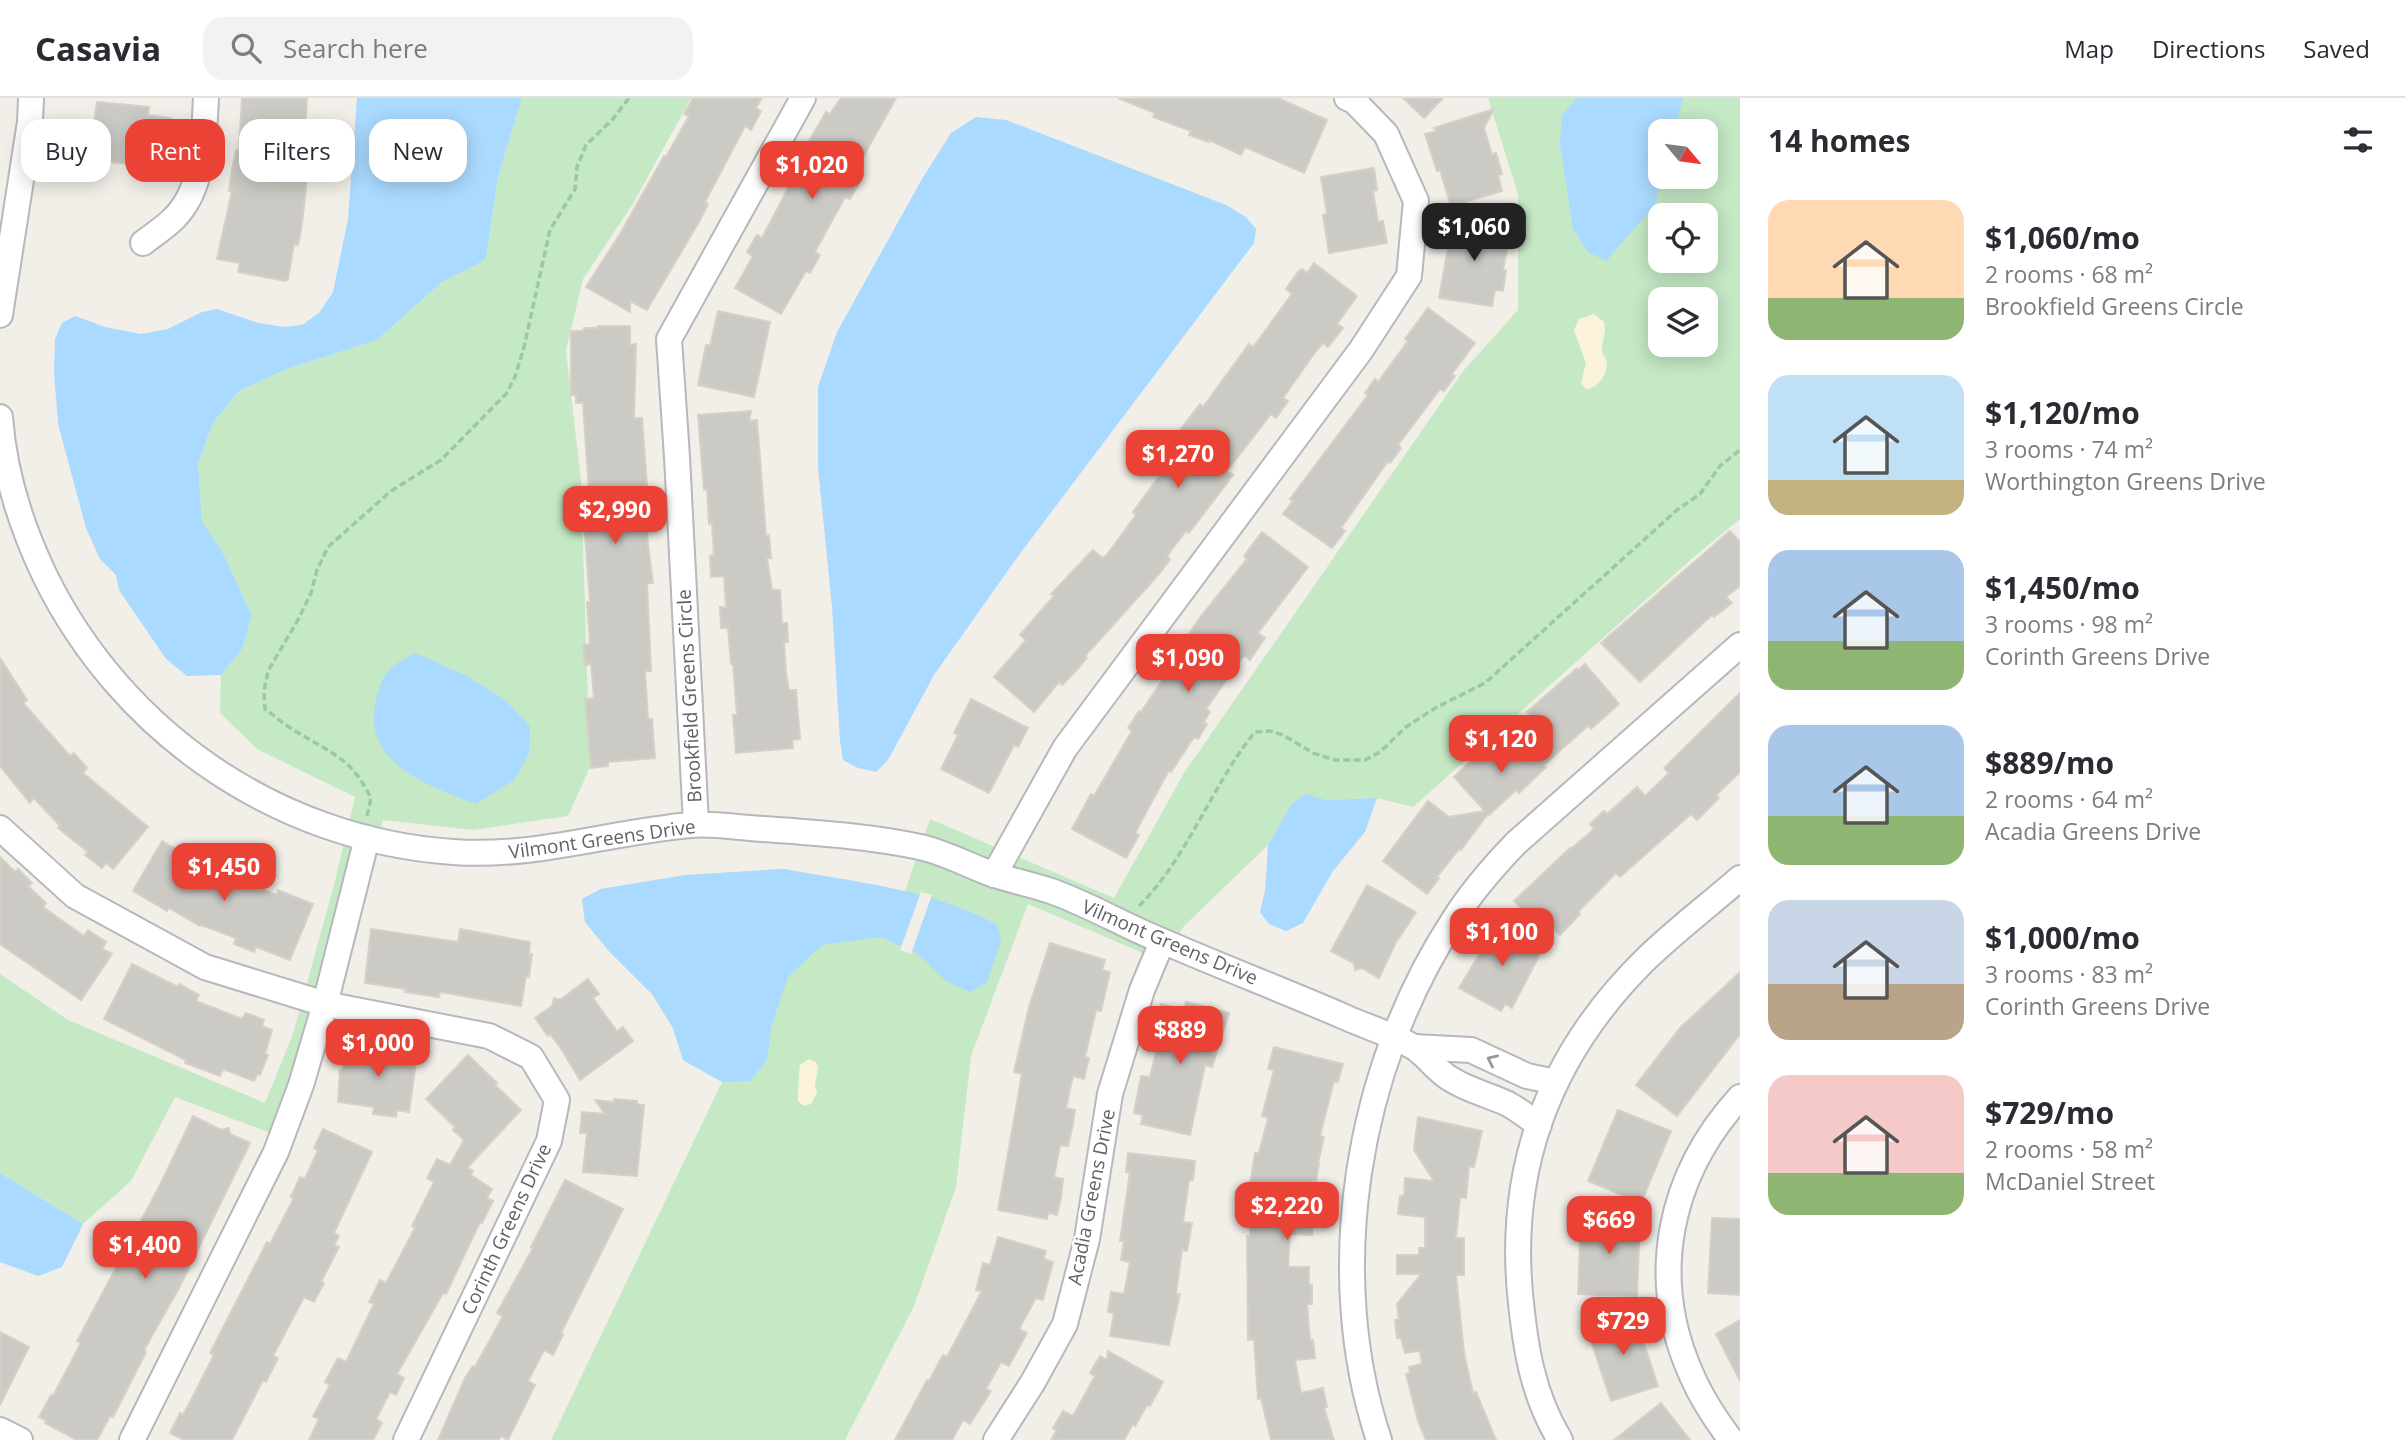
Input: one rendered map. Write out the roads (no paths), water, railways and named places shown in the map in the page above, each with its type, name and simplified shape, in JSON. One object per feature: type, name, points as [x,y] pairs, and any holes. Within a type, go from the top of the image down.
[{"type":"street","points":[[0,314],[32,98]]},
{"type":"street","points":[[143,243],[171,222],[184,208],[191,194],[197,178],[206,98]]},
{"type":"street","name":"Brookfield Greens Circle","points":[[696,824],[669,339],[803,98]]},
{"type":"street","points":[[994,875],[1065,748],[1361,350],[1409,276],[1416,201],[1386,134],[1354,100],[1347,98]]},
{"type":"street","name":"Vilmont Greens Drive","points":[[0,417],[8,466],[25,530],[55,596],[102,668],[148,718],[204,764],[233,783],[300,816],[366,838],[421,849],[482,853],[546,849],[696,824],[854,836],[926,848],[994,875],[1051,891],[1162,942],[1266,982],[1404,1043]]},
{"type":"street","points":[[1379,1440],[1364,1388],[1358,1354],[1352,1270],[1356,1186],[1364,1143],[1404,1043],[1438,946],[1453,920],[1490,871],[1516,843],[1740,645]]},
{"type":"street","name":"Corinth Greens Drive","points":[[0,828],[75,896],[205,967],[325,1004],[489,1036],[531,1057],[557,1100],[549,1140],[406,1440]]},
{"type":"street","points":[[132,1440],[276,1152],[301,1085],[325,1004],[366,838]]},
{"type":"street","points":[[1560,1440],[1546,1417],[1524,1345],[1517,1256],[1524,1174],[1539,1125],[1556,1082],[1581,1037],[1612,996],[1648,957],[1740,878]]},
{"type":"street","name":"Acadia Greens Drive","points":[[996,1440],[1033,1382],[1065,1324],[1087,1238],[1110,1094],[1142,990],[1162,942]]},
{"type":"street","points":[[1404,1043],[1471,1050],[1527,1076],[1556,1082]]},
{"type":"street","points":[[1404,1043],[1449,1078],[1512,1106],[1539,1125]]},
{"type":"street","points":[[1731,1440],[1706,1404],[1683,1355],[1676,1330],[1669,1274],[1671,1237],[1685,1180],[1713,1130],[1740,1097]]},
{"type":"street","points":[[0,1430],[20,1440]]},
{"type":"water","points":[[357,98],[522,98],[498,177],[486,258],[442,282],[377,340],[284,370],[239,391],[213,423],[198,463],[202,521],[222,551],[252,616],[242,649],[221,675],[187,676],[166,659],[119,590],[116,575],[100,559],[86,528],[58,424],[54,372],[55,339],[62,323],[75,316],[105,327],[141,334],[168,329],[202,312],[217,309],[258,323],[284,327],[302,325],[319,313],[333,292],[348,219],[351,182],[355,182]]},
{"type":"water","points":[[1577,98],[1683,98],[1677,119],[1648,119],[1648,189],[1659,189],[1656,203],[1648,203],[1648,213],[1606,261],[1588,252],[1573,229],[1560,144],[1562,115]]},
{"type":"water","points":[[976,117],[1006,120],[1226,205],[1246,217],[1256,229],[1254,243],[1016,559],[934,675],[888,760],[876,772],[858,768],[843,760],[840,741],[832,607],[818,468],[818,387],[837,332],[922,179],[951,133]]},
{"type":"water","points":[[415,653],[465,675],[504,699],[530,726],[529,754],[514,780],[476,804],[420,780],[403,769],[389,756],[379,740],[374,722],[381,683],[388,671]]},
{"type":"water","points":[[1305,794],[1326,800],[1377,798],[1365,832],[1333,871],[1303,923],[1286,931],[1269,924],[1260,912],[1265,891],[1268,845],[1291,805]]},
{"type":"water","points":[[784,869],[920,895],[947,903],[997,925],[1001,941],[987,982],[971,992],[947,982],[917,953],[880,937],[822,945],[788,977],[772,1024],[767,1060],[750,1081],[722,1082],[683,1060],[673,1028],[652,994],[609,951],[585,922],[582,899],[601,889],[686,875]]},
{"type":"water","points":[[0,1173],[83,1224],[62,1267],[38,1276],[0,1262]]}]
